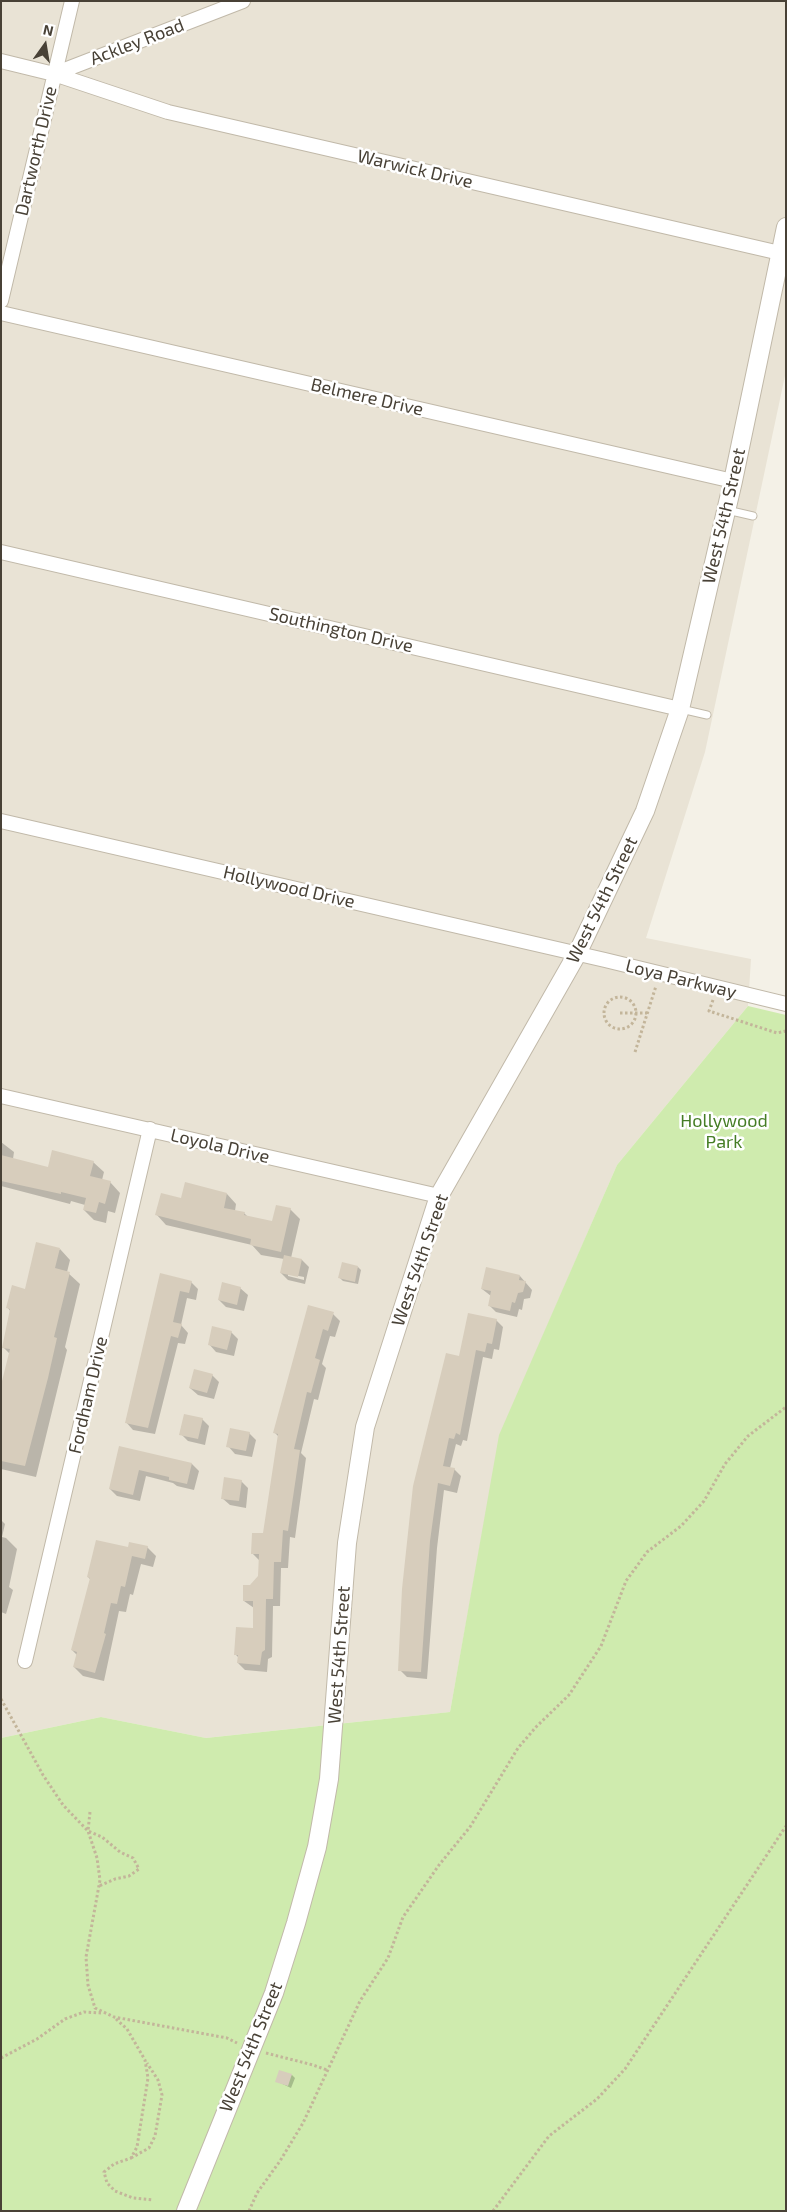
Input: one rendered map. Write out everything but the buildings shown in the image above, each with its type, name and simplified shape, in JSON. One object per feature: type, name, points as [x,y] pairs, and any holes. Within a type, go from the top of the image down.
[{"type":"street","name":"Dartworth Drive","points":[[1,301],[72,1]]},
{"type":"street","name":"Ackley Road","points":[[54,74],[242,1]]},
{"type":"street","points":[[1,62],[54,74]]},
{"type":"street","name":"Warwick Drive","points":[[54,74],[168,112],[780,253]]},
{"type":"street","name":"West 54th Street","points":[[186,2211],[274,1993],[317,1847],[329,1779],[347,1543],[365,1427],[439,1196],[577,954],[645,811],[680,709],[733,482],[786,227]]},
{"type":"street","name":"Belmere Drive","points":[[1,313],[733,482]]},
{"type":"street","name":"Southington Drive","points":[[1,552],[680,709]]},
{"type":"street","name":"Hollywood Drive","points":[[1,821],[577,954]]},
{"type":"street","name":"Loya Parkway","points":[[577,954],[786,1004]]},
{"type":"street","name":"Loyola Drive","points":[[1,1096],[439,1196]]},
{"type":"street","name":"Fordham Drive","points":[[26,1661],[150,1129]]},
{"type":"lane","points":[[726,510],[753,516]]},
{"type":"lane","points":[[680,709],[707,715]]},
{"type":"path","points":[[613,997],[627,997],[636,1006],[636,1013],[636,1020],[628,1029],[614,1028],[604,1020],[604,1006],[613,997]]},
{"type":"path","points":[[634,1052],[653,1000]]},
{"type":"path","points":[[709,1011],[777,1034],[786,1031]]},
{"type":"path","points":[[620,1013],[647,1013]]},
{"type":"path","points":[[249,2211],[257,2193],[304,2123],[360,2001],[388,1958],[403,1917],[439,1865],[470,1827],[518,1748],[536,1727],[569,1695],[601,1646],[626,1582],[647,1552],[681,1526],[704,1501],[725,1464],[748,1436],[786,1407]]},
{"type":"path","points":[[1,1699],[43,1775],[63,1805],[88,1831],[102,1837],[120,1852],[133,1858],[139,1869],[129,1876],[115,1879],[99,1886]]},
{"type":"path","points":[[90,1812],[88,1831],[97,1858],[100,1880],[86,1957],[88,1985],[95,2008],[114,2018],[128,2029],[158,2080],[162,2095],[155,2136],[149,2148],[131,2158],[114,2164],[104,2172],[106,2183],[115,2191],[133,2198],[154,2200]]},
{"type":"path","points":[[493,2211],[549,2136],[596,2099],[625,2069],[786,1826]]},
{"type":"path","points":[[1,2058],[37,2039],[65,2019],[84,2012],[97,2012],[114,2018],[227,2038],[252,2050],[327,2070]]},
{"type":"path","points":[[131,2158],[137,2147],[144,2106],[148,2078],[146,2060]]},
{"type":"shaded area","points":[[1,1],[786,1],[786,371],[705,752],[646,938],[751,959],[748,1006],[617,1165],[500,1435],[450,1712],[206,1738],[101,1717],[1,1738]]},
{"type":"green space","name":"Hollywood Park","points":[[748,1006],[786,1015],[786,2211],[1,2211],[1,1738],[101,1717],[206,1738],[450,1712],[499,1435],[617,1165]]}]
